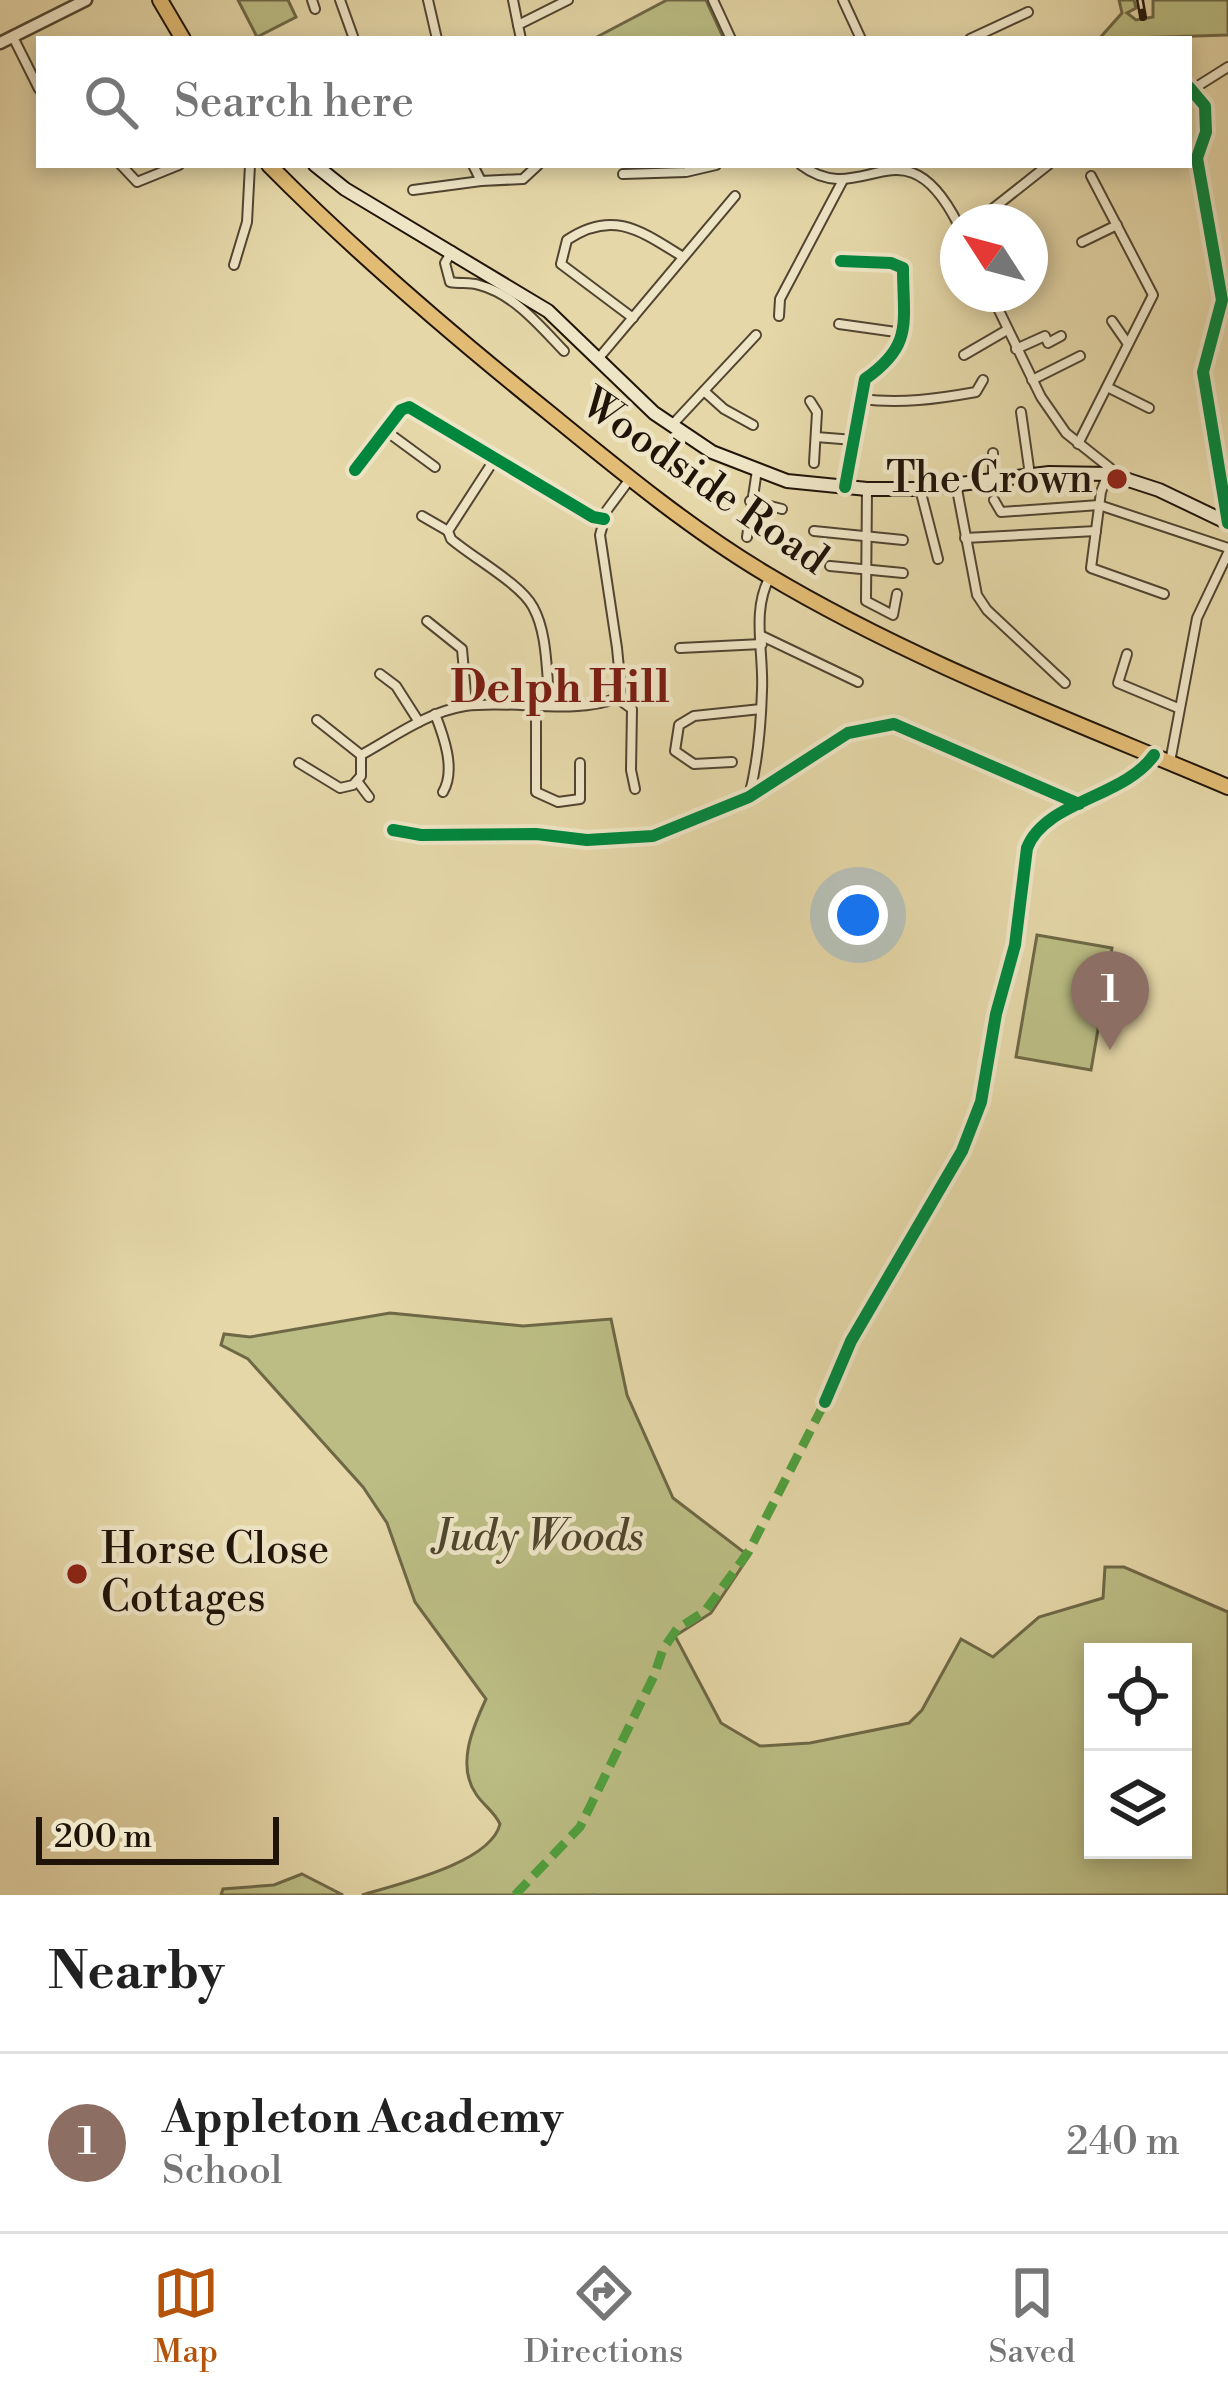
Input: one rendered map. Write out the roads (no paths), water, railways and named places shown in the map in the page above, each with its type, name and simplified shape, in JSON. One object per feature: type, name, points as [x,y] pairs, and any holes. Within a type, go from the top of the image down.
[{"type":"main road","points":[[160,0],[181,36]]},
{"type":"main road","name":"Woodside Road","points":[[272,168],[452,334],[630,479],[770,577],[903,646],[1228,787]]},
{"type":"main road","points":[[319,168],[345,189],[548,311],[672,425],[712,452],[787,482],[867,490],[920,489],[1030,475],[1110,474],[1159,490],[1228,523]]},
{"type":"street","points":[[0,44],[85,0]]},
{"type":"street","points":[[340,0],[353,36]]},
{"type":"street","points":[[428,0],[436,36]]},
{"type":"street","points":[[513,0],[520,36]]},
{"type":"street","points":[[518,25],[568,0]]},
{"type":"street","points":[[713,0],[730,36]]},
{"type":"street","points":[[843,0],[860,36]]},
{"type":"street","points":[[976,36],[1028,12]]},
{"type":"street","points":[[13,37],[36,82]]},
{"type":"street","points":[[1192,87],[1228,67]]},
{"type":"street","points":[[1192,89],[1205,106],[1207,132],[1197,158],[1222,299],[1203,372],[1228,523]]},
{"type":"street","points":[[124,168],[137,182],[172,168]]},
{"type":"street","points":[[235,265],[248,222],[250,168]]},
{"type":"street","points":[[474,168],[481,181]]},
{"type":"street","points":[[413,190],[523,179],[535,168]]},
{"type":"street","points":[[622,174],[687,168]]},
{"type":"street","points":[[804,168],[820,178],[842,180],[892,169],[914,171],[930,180],[945,204]]},
{"type":"street","points":[[999,204],[1044,168]]},
{"type":"street","points":[[1078,444],[1153,292],[1091,176]]},
{"type":"street","points":[[779,316],[780,299],[842,180]]},
{"type":"street","points":[[598,359],[735,196]]},
{"type":"street","points":[[633,318],[562,264],[567,240],[590,225],[635,227],[683,257]]},
{"type":"street","points":[[1082,242],[1117,225]]},
{"type":"street","points":[[452,250],[445,262],[450,282],[477,284],[501,294],[564,350]]},
{"type":"street","points":[[841,262],[891,263],[903,268],[903,333],[892,360],[865,379],[845,487]]},
{"type":"street","points":[[999,312],[1032,380],[1066,433],[1107,464],[1110,474],[1099,505],[1091,568],[1164,594]]},
{"type":"street","points":[[1112,321],[1128,344]]},
{"type":"street","points":[[839,324],[903,333]]},
{"type":"street","points":[[964,355],[1007,330]]},
{"type":"street","points":[[672,425],[756,335]]},
{"type":"street","points":[[1016,349],[1045,336],[1048,343],[1061,336]]},
{"type":"street","points":[[1032,380],[1080,356]]},
{"type":"street","points":[[861,399],[895,403],[937,399],[976,392],[983,380]]},
{"type":"street","points":[[1107,387],[1149,408]]},
{"type":"street","points":[[704,391],[753,425]]},
{"type":"street","points":[[810,400],[817,412],[814,463]]},
{"type":"street","points":[[355,470],[400,410],[409,407],[593,517],[604,519]]},
{"type":"street","points":[[1021,412],[1030,475]]},
{"type":"street","points":[[386,431],[435,467]]},
{"type":"street","points":[[816,436],[854,440]]},
{"type":"street","points":[[993,453],[993,480]]},
{"type":"street","points":[[448,531],[494,460]]},
{"type":"street","points":[[747,537],[757,470]]},
{"type":"street","points":[[616,698],[620,689],[600,536],[604,519],[630,479]]},
{"type":"street","points":[[956,484],[977,595],[1065,683]]},
{"type":"street","points":[[920,489],[938,559]]},
{"type":"street","points":[[867,490],[866,602],[893,615],[897,594]]},
{"type":"street","points":[[994,500],[1001,512],[1099,505],[1228,551],[1197,618],[1170,762]]},
{"type":"street","points":[[751,501],[782,509]]},
{"type":"street","points":[[422,517],[448,531],[534,608],[550,704]]},
{"type":"street","points":[[814,531],[903,540]]},
{"type":"street","points":[[965,538],[1096,532]]},
{"type":"street","points":[[830,566],[903,573]]},
{"type":"street","points":[[749,797],[761,709],[759,607],[770,577]]},
{"type":"street","points":[[427,621],[462,649],[467,705]]},
{"type":"street","points":[[680,648],[762,640],[857,682]]},
{"type":"street","points":[[1127,654],[1118,683],[1178,708]]},
{"type":"street","points":[[380,674],[396,686],[419,722]]},
{"type":"street","points":[[361,755],[435,714],[467,705],[581,706],[616,698],[632,710],[635,789]]},
{"type":"street","points":[[536,704],[536,792],[558,802],[580,800],[580,764]]},
{"type":"street","points":[[731,763],[694,764],[675,751],[679,725],[694,716],[761,709]]},
{"type":"street","points":[[435,714],[446,747],[449,779],[443,792]]},
{"type":"street","points":[[299,763],[332,786],[347,787],[364,769],[361,755],[317,719]]},
{"type":"street","points":[[393,830],[421,835],[632,839],[674,830],[749,797],[848,733],[894,724],[1079,804]]},
{"type":"street","points":[[825,1402],[851,1341],[962,1150],[981,1102],[1033,833],[1142,772],[1154,755]]},
{"type":"street","points":[[357,781],[370,797]]},
{"type":"railway","points":[[1140,0],[1143,17]]},
{"type":"place","name":"The Crown","points":[[1117,479]]},
{"type":"place","name":"Appleton Academy","points":[[1110,1050]]},
{"type":"place","name":"Horse Close Cottages","points":[[77,1574]]},
{"type":"district","name":"Delph Hill","points":[[560,688]]},
{"type":"park label","name":"Judy Woods","points":[[539,1537]]}]
